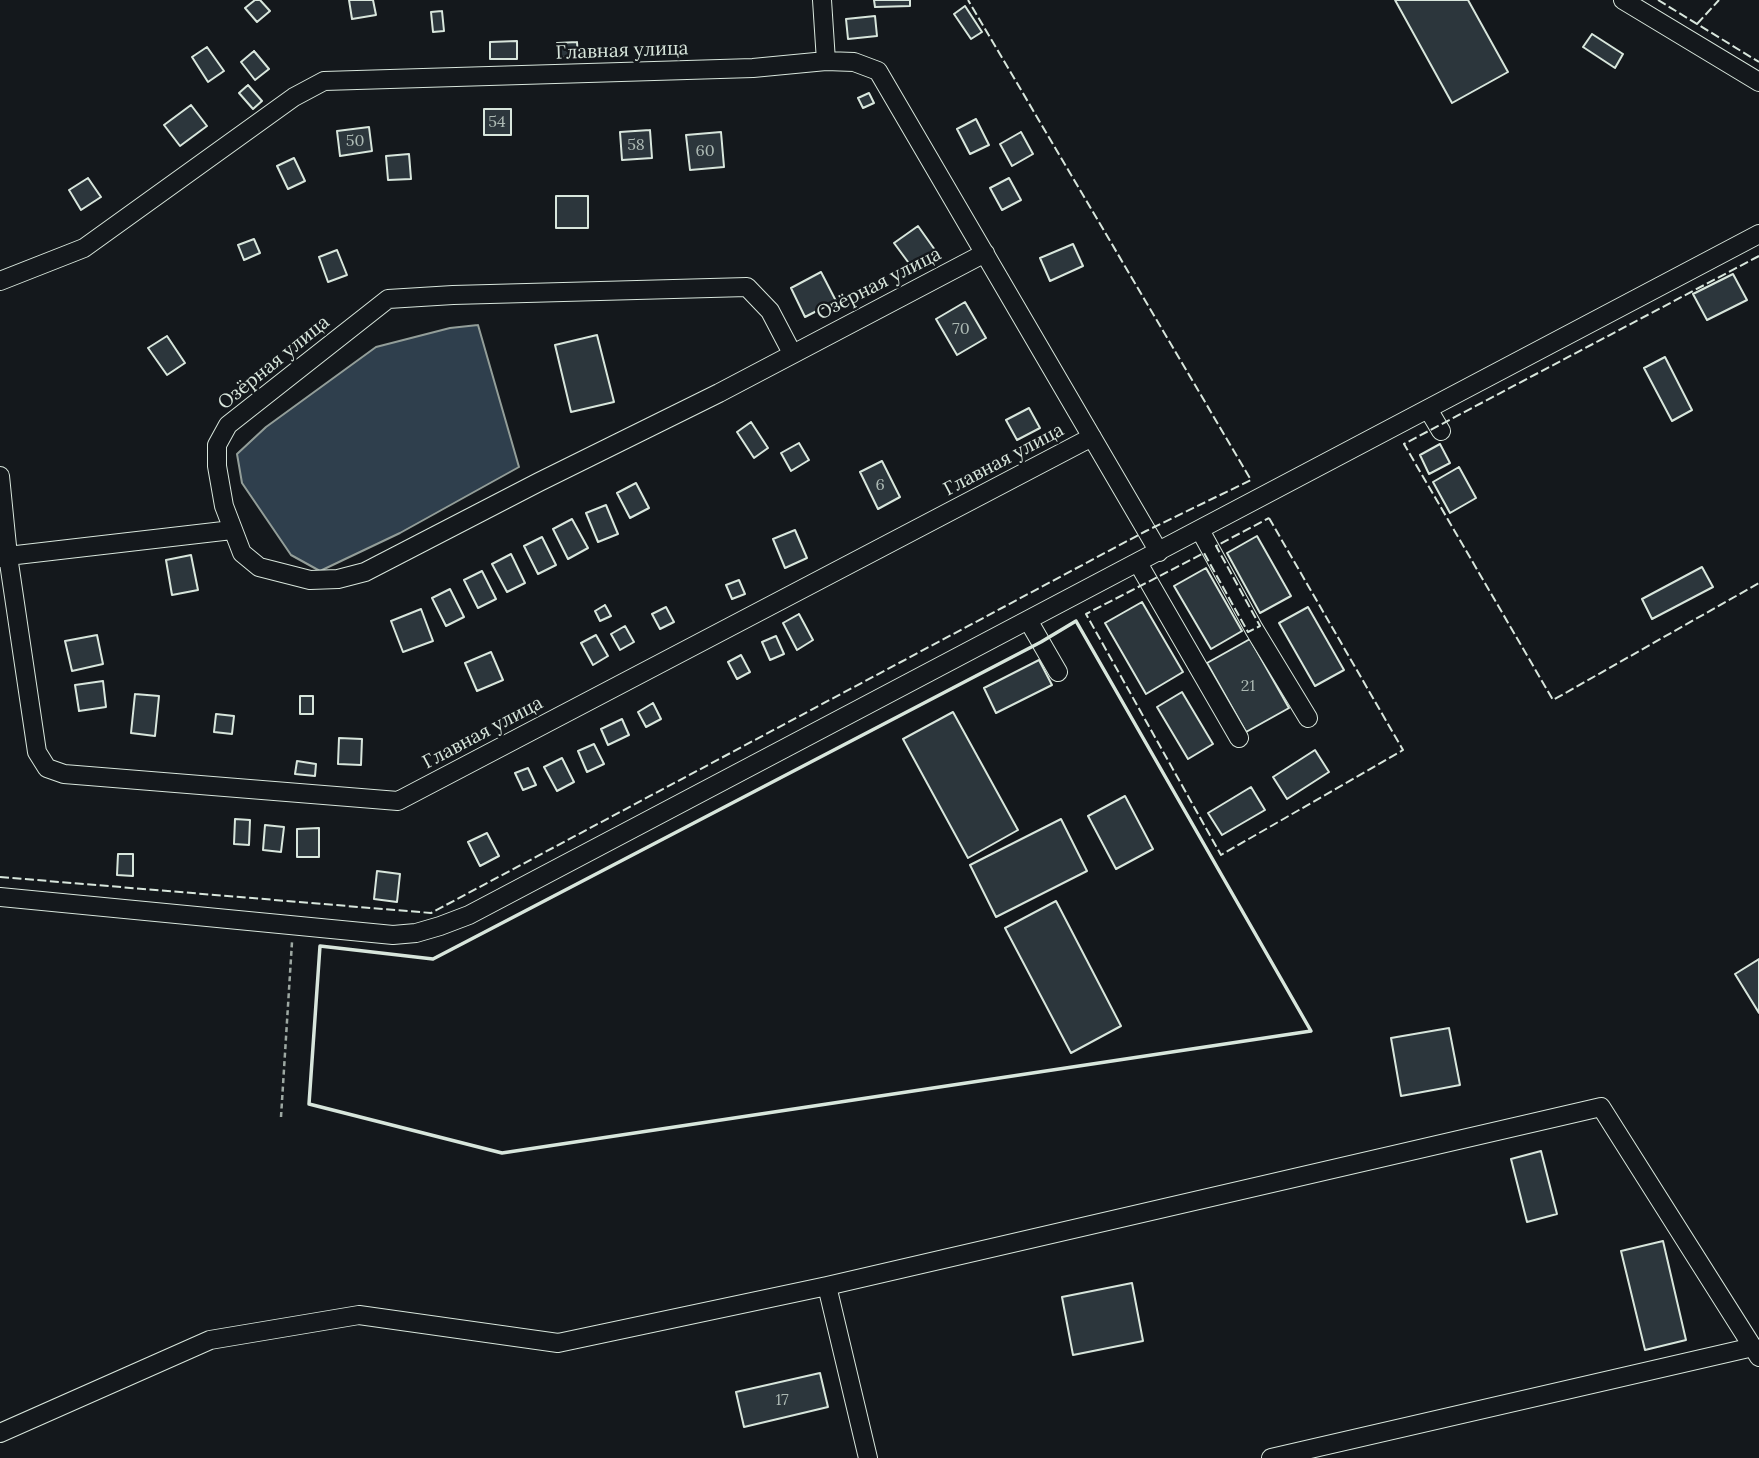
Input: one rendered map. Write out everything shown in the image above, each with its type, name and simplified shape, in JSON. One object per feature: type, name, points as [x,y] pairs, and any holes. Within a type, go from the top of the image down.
[{"type":"street","points":[[822,0],[826,61]]},
{"type":"street","points":[[1623,0],[1759,82]]},
{"type":"street","name":"Главная улица","points":[[0,281],[84,248],[294,97],[324,80],[753,68],[826,61],[853,62],[878,71],[1158,552]]},
{"type":"street","points":[[0,897],[393,935],[416,933],[469,915],[1759,234]]},
{"type":"street","name":"Озёрная улица","points":[[792,353],[770,311],[747,287],[388,299],[228,425],[217,445],[216,466],[232,530],[242,553],[259,567],[310,580],[338,579],[365,572],[719,393],[985,253]]},
{"type":"street","points":[[1428,410],[1441,431]]},
{"type":"street","name":"Главная улица","points":[[0,476],[4,557],[37,752],[47,768],[64,774],[398,801],[1092,437]]},
{"type":"street","points":[[4,557],[232,530]]},
{"type":"street","points":[[1200,530],[1254,629],[1308,718]]},
{"type":"street","points":[[1138,563],[1239,738]]},
{"type":"street","points":[[1028,621],[1058,672]]},
{"type":"street","points":[[0,1433],[211,1339],[359,1315],[558,1343],[827,1286],[1601,1107],[1756,1352],[1271,1458]]},
{"type":"street","points":[[827,1286],[868,1458]]},
{"type":"path","points":[[281,1117],[293,931]]},
{"type":"water","points":[[478,325],[519,467],[400,533],[320,571],[291,555],[242,483],[237,454],[266,427],[376,347],[450,328]]},
{"type":"building","points":[[255,0],[260,0],[270,11],[257,22],[245,8]]},
{"type":"building","points":[[349,0],[373,0],[376,15],[352,19]]},
{"type":"building","points":[[874,0],[910,0],[910,6],[875,7]]},
{"type":"building","points":[[1395,0],[1468,0],[1508,72],[1452,103]]},
{"type":"building","points":[[965,6],[982,32],[971,39],[954,14]]},
{"type":"building","points":[[442,11],[444,31],[433,32],[431,12]]},
{"type":"building","points":[[875,16],[877,36],[848,39],[846,19]]},
{"type":"building","points":[[1592,34],[1623,54],[1615,68],[1583,47]]},
{"type":"building","points":[[517,41],[517,59],[490,59],[490,42]]},
{"type":"building","points":[[577,42],[578,56],[558,58],[557,43]]},
{"type":"building","points":[[207,47],[224,71],[208,82],[192,57]]},
{"type":"building","points":[[254,51],[269,69],[255,80],[241,62]]},
{"type":"building","points":[[248,85],[262,101],[253,109],[239,93]]},
{"type":"building","points":[[869,93],[874,103],[863,108],[858,98]]},
{"type":"building","points":[[191,105],[207,126],[180,146],[164,125]]},
{"type":"building","points":[[484,109],[511,109],[511,135],[484,135]]},
{"type":"building","points":[[976,119],[989,145],[970,154],[957,129]]},
{"type":"building","points":[[369,127],[372,151],[340,156],[337,131]]},
{"type":"building","points":[[650,130],[652,158],[622,160],[620,132]]},
{"type":"building","points":[[721,132],[724,167],[690,170],[686,135]]},
{"type":"building","points":[[1021,132],[1033,154],[1012,166],[1000,144]]},
{"type":"building","points":[[409,154],[411,179],[388,180],[386,156]]},
{"type":"building","points":[[294,158],[305,181],[288,189],[277,166]]},
{"type":"building","points":[[88,178],[101,197],[81,210],[69,190]]},
{"type":"building","points":[[1009,178],[1021,200],[1002,210],[990,188]]},
{"type":"building","points":[[556,196],[588,196],[588,228],[556,228]]},
{"type":"building","points":[[918,226],[935,250],[911,266],[894,243]]},
{"type":"building","points":[[254,239],[260,253],[244,260],[238,245]]},
{"type":"building","points":[[1073,244],[1083,266],[1050,281],[1040,258]]},
{"type":"building","points":[[337,250],[347,275],[328,282],[319,257]]},
{"type":"building","points":[[821,272],[836,301],[805,317],[791,288]]},
{"type":"building","points":[[1733,274],[1747,300],[1707,320],[1693,294]]},
{"type":"building","points":[[965,302],[986,338],[957,355],[936,319]]},
{"type":"building","points":[[597,335],[614,402],[571,412],[555,345]]},
{"type":"building","points":[[167,336],[185,363],[167,375],[148,348]]},
{"type":"building","points":[[1665,357],[1692,410],[1672,421],[1644,368]]},
{"type":"building","points":[[1029,408],[1040,428],[1017,440],[1006,420]]},
{"type":"building","points":[[751,422],[768,448],[754,458],[737,432]]},
{"type":"building","points":[[799,443],[809,460],[791,471],[781,453]]},
{"type":"building","points":[[1440,444],[1450,463],[1429,474],[1420,455]]},
{"type":"building","points":[[882,461],[900,497],[878,509],[860,472]]},
{"type":"building","points":[[1459,467],[1476,498],[1450,513],[1433,482]]},
{"type":"building","points":[[636,483],[649,508],[630,518],[617,493]]},
{"type":"building","points":[[606,505],[618,534],[598,542],[586,513]]},
{"type":"building","points":[[572,519],[588,548],[568,559],[553,529]]},
{"type":"building","points":[[795,530],[807,558],[785,568],[773,539]]},
{"type":"building","points":[[1257,536],[1291,596],[1260,613],[1227,553]]},
{"type":"building","points":[[542,537],[556,565],[538,574],[524,546]]},
{"type":"building","points":[[511,554],[525,583],[507,592],[492,564]]},
{"type":"building","points":[[191,555],[198,590],[172,595],[166,560]]},
{"type":"building","points":[[1702,567],[1713,587],[1652,619],[1642,599]]},
{"type":"building","points":[[1206,568],[1242,631],[1211,649],[1174,586]]},
{"type":"building","points":[[482,571],[496,599],[478,608],[464,580]]},
{"type":"building","points":[[739,580],[745,594],[732,599],[726,585]]},
{"type":"building","points":[[450,589],[464,617],[446,626],[432,598]]},
{"type":"building","points":[[1142,602],[1183,672],[1146,694],[1105,623]]},
{"type":"building","points":[[605,605],[611,616],[600,621],[595,611]]},
{"type":"building","points":[[666,607],[674,622],[660,629],[652,614]]},
{"type":"building","points":[[1308,607],[1344,670],[1315,686],[1279,623]]},
{"type":"building","points":[[421,609],[433,641],[403,652],[391,621]]},
{"type":"building","points":[[799,614],[813,640],[797,650],[783,623]]},
{"type":"building","points":[[625,626],[634,642],[620,650],[611,634]]},
{"type":"building","points":[[97,635],[103,664],[72,671],[65,641]]},
{"type":"building","points":[[596,635],[608,656],[593,665],[581,643]]},
{"type":"building","points":[[776,636],[784,654],[770,660],[762,642]]},
{"type":"building","points":[[1250,639],[1289,708],[1246,732],[1207,663]]},
{"type":"building","points":[[491,652],[503,680],[477,691],[465,663]]},
{"type":"building","points":[[741,655],[750,672],[737,679],[728,662]]},
{"type":"building","points":[[1039,660],[1052,685],[996,713],[984,688]]},
{"type":"building","points":[[103,681],[106,707],[79,711],[75,685]]},
{"type":"building","points":[[1182,692],[1213,744],[1188,759],[1157,707]]},
{"type":"building","points":[[135,694],[159,696],[155,736],[131,733]]},
{"type":"building","points":[[300,696],[313,696],[313,714],[300,714]]},
{"type":"building","points":[[653,703],[661,719],[646,727],[638,712]]},
{"type":"building","points":[[953,712],[1018,830],[968,858],[903,739]]},
{"type":"building","points":[[216,714],[234,716],[232,734],[214,732]]},
{"type":"building","points":[[622,719],[629,735],[608,745],[601,729]]},
{"type":"building","points":[[339,738],[362,739],[361,765],[338,764]]},
{"type":"building","points":[[594,744],[604,764],[587,772],[578,751]]},
{"type":"building","points":[[1315,750],[1329,772],[1287,799],[1273,777]]},
{"type":"building","points":[[562,758],[574,782],[557,791],[544,767]]},
{"type":"building","points":[[297,761],[316,764],[315,776],[295,774]]},
{"type":"building","points":[[528,768],[536,785],[523,790],[515,773]]},
{"type":"building","points":[[1251,787],[1265,810],[1222,835],[1208,813]]},
{"type":"building","points":[[1125,796],[1153,849],[1116,869],[1088,816]]},
{"type":"building","points":[[235,819],[250,820],[249,845],[234,844]]},
{"type":"building","points":[[1061,819],[1087,871],[996,917],[970,865]]},
{"type":"building","points":[[265,825],[284,827],[281,852],[263,850]]},
{"type":"building","points":[[319,828],[319,857],[297,857],[297,829]]},
{"type":"building","points":[[487,833],[499,856],[480,866],[468,842]]},
{"type":"building","points":[[118,854],[133,854],[133,876],[117,875]]},
{"type":"building","points":[[377,871],[400,874],[397,902],[374,899]]},
{"type":"building","points":[[1056,901],[1121,1026],[1071,1053],[1005,928]]},
{"type":"building","points":[[1759,959],[1759,1013],[1735,974]]},
{"type":"building","points":[[1449,1028],[1460,1085],[1401,1096],[1391,1038]]},
{"type":"building","points":[[1541,1151],[1557,1214],[1527,1222],[1511,1159]]},
{"type":"building","points":[[1663,1241],[1686,1340],[1645,1350],[1621,1251]]},
{"type":"building","points":[[1132,1283],[1143,1341],[1073,1355],[1062,1297]]},
{"type":"building","points":[[820,1373],[828,1407],[744,1427],[736,1392]]},
{"type":"fence","points":[[0,877],[431,913],[1146,531],[1251,480],[968,0]]},
{"type":"fence","points":[[1658,0],[1759,62]]},
{"type":"fence","points":[[1697,24],[1719,0]]},
{"type":"fence","points":[[1759,256],[1404,444],[1553,700],[1759,583]]},
{"type":"fence","points":[[1269,518],[1403,750],[1221,855],[1086,614],[1204,553],[1248,632],[1260,626],[1216,546],[1269,518]]},
{"type":"wall","points":[[1076,621],[1311,1031],[502,1153],[309,1104],[320,946],[433,959],[1041,642],[1076,621]]}]
